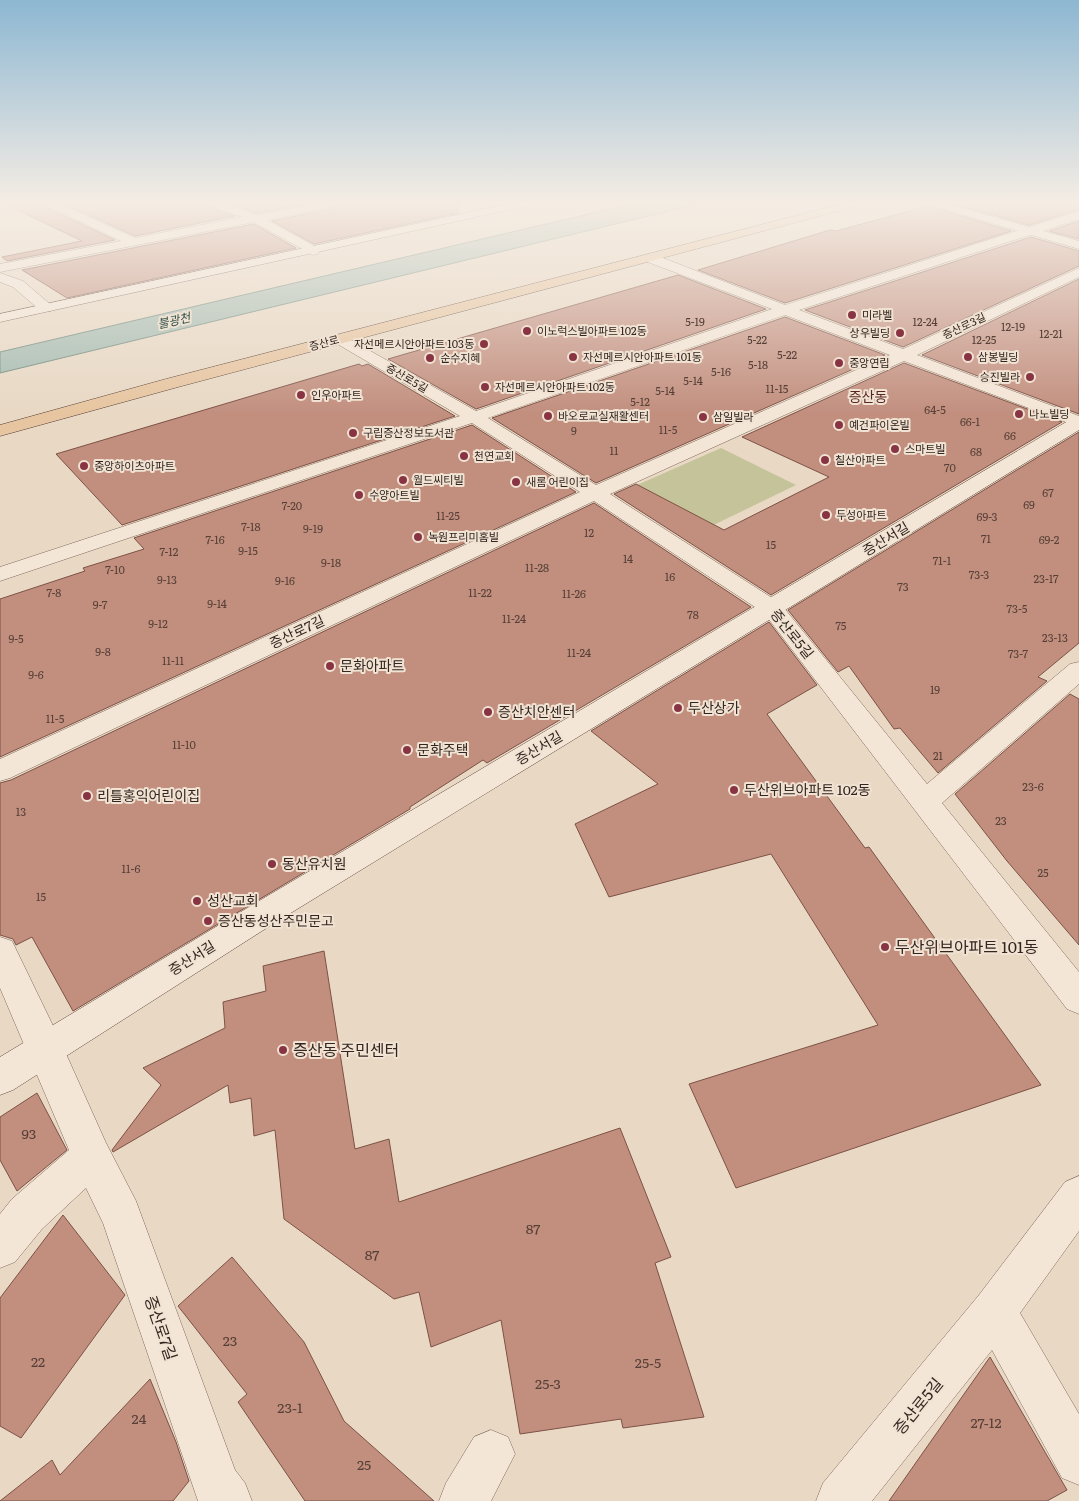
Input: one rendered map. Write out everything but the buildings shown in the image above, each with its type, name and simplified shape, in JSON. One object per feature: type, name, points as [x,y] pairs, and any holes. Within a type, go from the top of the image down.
[{"type":"main road","name":"증산로","points":[[0,431],[592,273]]},
{"type":"street","points":[[0,318],[210,273]]},
{"type":"street","points":[[690,273],[787,309]]},
{"type":"street","points":[[0,574],[474,418],[787,309],[899,273]]},
{"type":"street","name":"증산로3길","points":[[904,354],[1077,273]]},
{"type":"street","points":[[0,277],[18,284],[46,308]]},
{"type":"street","points":[[18,284],[37,280]]},
{"type":"street","name":"증산서길","points":[[787,309],[1079,422]]},
{"type":"street","name":"증산로5길","points":[[340,339],[474,418],[595,493],[772,608],[1079,998]]},
{"type":"street","points":[[595,493],[904,354]]},
{"type":"street","name":"증산서길","points":[[0,1077],[273,908],[1079,422]]},
{"type":"street","name":"증산로7길","points":[[0,771],[595,493]]},
{"type":"street","points":[[925,802],[1079,670]]},
{"type":"street","name":"증산로7길","points":[[0,951],[46,1048],[92,1157],[122,1216],[216,1485],[227,1501]]},
{"type":"street","points":[[0,1247],[27,1214],[92,1157]]},
{"type":"street","name":"증산로5길","points":[[841,1501],[996,1311],[1079,1196]]},
{"type":"street","points":[[996,1311],[1079,1461]]},
{"type":"street","points":[[464,1501],[491,1454]]},
{"type":"shaded area","points":[[721,448],[796,485],[693,535],[619,493]]},
{"type":"water","name":"불광천","points":[[337,273],[413,273],[0,373],[0,352]]},
{"type":"place","name":"미라벨","points":[[852,315]]},
{"type":"place","name":"이노럭스빌아파트 102동","points":[[527,331]]},
{"type":"place","name":"상우빌딩","points":[[900,333]]},
{"type":"place","name":"자선메르시안아파트 103동","points":[[484,344]]},
{"type":"place","name":"자선메르시안아파트 101동","points":[[573,357]]},
{"type":"place","name":"삼봉빌딩","points":[[968,357]]},
{"type":"place","name":"순수지혜","points":[[430,358]]},
{"type":"place","name":"중앙연립","points":[[839,363]]},
{"type":"place","name":"승진빌라","points":[[1030,377]]},
{"type":"place","name":"자선메르시안아파트 102동","points":[[485,387]]},
{"type":"place","name":"인우아파트","points":[[301,395]]},
{"type":"place","name":"나노빌딩","points":[[1019,414]]},
{"type":"place","name":"바오로교실재활센터","points":[[548,416]]},
{"type":"place","name":"삼일빌라","points":[[703,417]]},
{"type":"place","name":"예건파이온빌","points":[[839,425]]},
{"type":"place","name":"구립증산정보도서관","points":[[353,433]]},
{"type":"place","name":"스마트빌","points":[[895,449]]},
{"type":"place","name":"천연교회","points":[[464,456]]},
{"type":"place","name":"칠산아파트","points":[[825,460]]},
{"type":"place","name":"중앙하이츠아파트","points":[[84,466]]},
{"type":"place","name":"월드씨티빌","points":[[403,480]]},
{"type":"place","name":"새롬 어린이집","points":[[516,482]]},
{"type":"place","name":"수양아트빌","points":[[359,495]]},
{"type":"place","name":"두성아파트","points":[[826,515]]},
{"type":"place","name":"녹원프리미홈빌","points":[[418,537]]},
{"type":"place","name":"문화아파트","points":[[330,666]]},
{"type":"place","name":"두산상가","points":[[678,708]]},
{"type":"place","name":"증산치안센터","points":[[488,712]]},
{"type":"place","name":"문화주택","points":[[407,750]]},
{"type":"place","name":"두산위브아파트 102동","points":[[734,790]]},
{"type":"place","name":"리틀홍익어린이집","points":[[87,796]]},
{"type":"place","name":"동산유치원","points":[[272,864]]},
{"type":"place","name":"성산교회","points":[[197,901]]},
{"type":"place","name":"증산동성산주민문고","points":[[208,921]]},
{"type":"place","name":"두산위브아파트 101동","points":[[885,947]]},
{"type":"place","name":"증산동 주민센터","points":[[283,1050]]},
{"type":"district","name":"증산동","points":[[868,397]]}]
